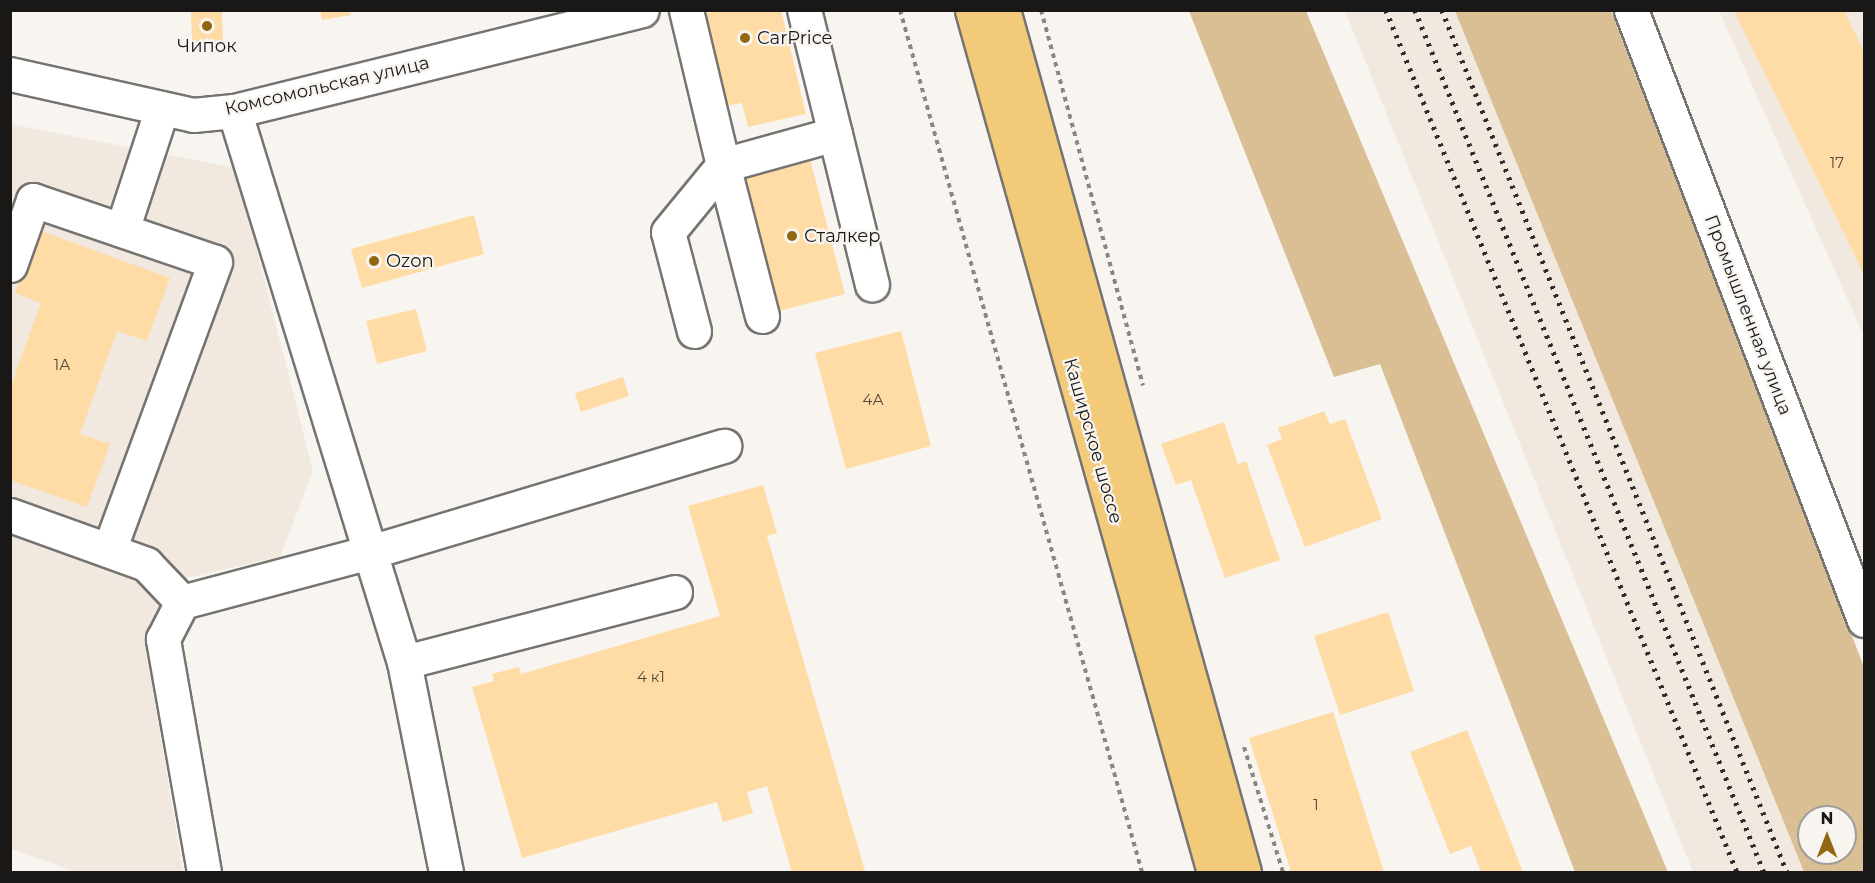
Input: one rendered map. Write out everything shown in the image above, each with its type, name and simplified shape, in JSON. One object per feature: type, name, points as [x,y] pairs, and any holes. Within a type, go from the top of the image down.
[{"type":"main road","name":"Каширское шоссе","points":[[972,10],[1214,873]]},
{"type":"main road","name":"Каширское шоссе","points":[[1004,10],[1244,873]]},
{"type":"street","points":[[686,10],[762,316]]},
{"type":"street","points":[[804,10],[872,285]]},
{"type":"street","name":"Промышленная улица","points":[[1631,10],[1864,620]]},
{"type":"street","name":"Комсомольская улица","points":[[10,74],[193,115],[234,111],[636,11]]},
{"type":"street","points":[[122,230],[162,108]]},
{"type":"street","points":[[234,111],[404,662],[446,873]]},
{"type":"street","points":[[694,331],[668,232],[723,165],[835,134]]},
{"type":"street","points":[[10,265],[33,200],[215,262],[110,548]]},
{"type":"street","points":[[204,873],[163,639],[182,602],[370,552],[724,446]]},
{"type":"street","points":[[10,515],[110,548],[146,564],[182,602]]},
{"type":"street","points":[[404,662],[675,592]]},
{"type":"path","points":[[900,10],[1142,873]]},
{"type":"path","points":[[1041,10],[1146,395]]},
{"type":"path","points":[[1242,742],[1283,873]]},
{"type":"shaded area","points":[[1189,11],[1306,11],[1668,872],[1575,872],[1380,364],[1334,377]]},
{"type":"shaded area","points":[[1345,11],[1455,11],[1797,855],[1797,865],[1801,865],[1804,872],[1693,872]]},
{"type":"shaded area","points":[[1455,11],[1611,11],[1864,667],[1864,872],[1804,872],[1801,865],[1857,865],[1857,805],[1797,805],[1797,855]]},
{"type":"shaded area","points":[[1719,11],[1864,11],[1864,336]]},
{"type":"shaded area","points":[[10,124],[236,168],[313,471],[280,557],[186,578],[144,635],[183,872],[76,872],[11,849]]},
{"type":"building","points":[[222,10],[223,44],[192,45],[191,11]]},
{"type":"building","points":[[320,10],[350,10],[351,15],[322,20]]},
{"type":"building","points":[[719,10],[781,10],[806,114],[748,127],[742,103],[726,106],[704,14]]},
{"type":"building","points":[[1741,10],[1844,10],[1864,52],[1864,274],[1735,13]]},
{"type":"building","name":"Сталкер","points":[[810,159],[845,294],[775,312],[739,177]]},
{"type":"building","points":[[474,215],[484,254],[362,288],[351,249]]},
{"type":"building","points":[[38,230],[170,278],[147,341],[117,331],[80,434],[110,444],[87,507],[10,480],[10,388],[41,303],[15,293]]},
{"type":"building","points":[[416,309],[427,351],[377,364],[366,321]]},
{"type":"building","points":[[901,331],[931,446],[846,469],[815,353]]},
{"type":"building","points":[[623,377],[629,396],[581,412],[575,393]]},
{"type":"building","points":[[1324,411],[1330,424],[1345,419],[1382,519],[1305,547],[1267,445],[1282,439],[1278,428]]},
{"type":"building","points":[[1224,422],[1238,464],[1246,461],[1280,560],[1225,578],[1191,480],[1176,485],[1161,444]]},
{"type":"building","points":[[763,485],[777,533],[767,536],[865,871],[792,872],[767,786],[747,792],[753,813],[723,822],[717,802],[522,858],[472,687],[494,681],[492,674],[519,667],[521,674],[720,616],[688,506]]},
{"type":"building","points":[[1388,612],[1414,691],[1340,715],[1314,636]]},
{"type":"building","points":[[1333,712],[1384,872],[1291,872],[1249,738]]},
{"type":"building","points":[[1467,730],[1523,872],[1481,872],[1471,846],[1450,854],[1410,752]]},
{"type":"railway","points":[[1386,10],[1737,872]]},
{"type":"railway","points":[[1415,10],[1764,872]]},
{"type":"railway","points":[[1442,10],[1787,872]]},
{"type":"place","name":"Чипок","points":[[207,26]]},
{"type":"place","name":"CarPrice","points":[[745,38]]},
{"type":"place","name":"Сталкер","points":[[792,236]]},
{"type":"place","name":"Ozon","points":[[374,261]]}]
